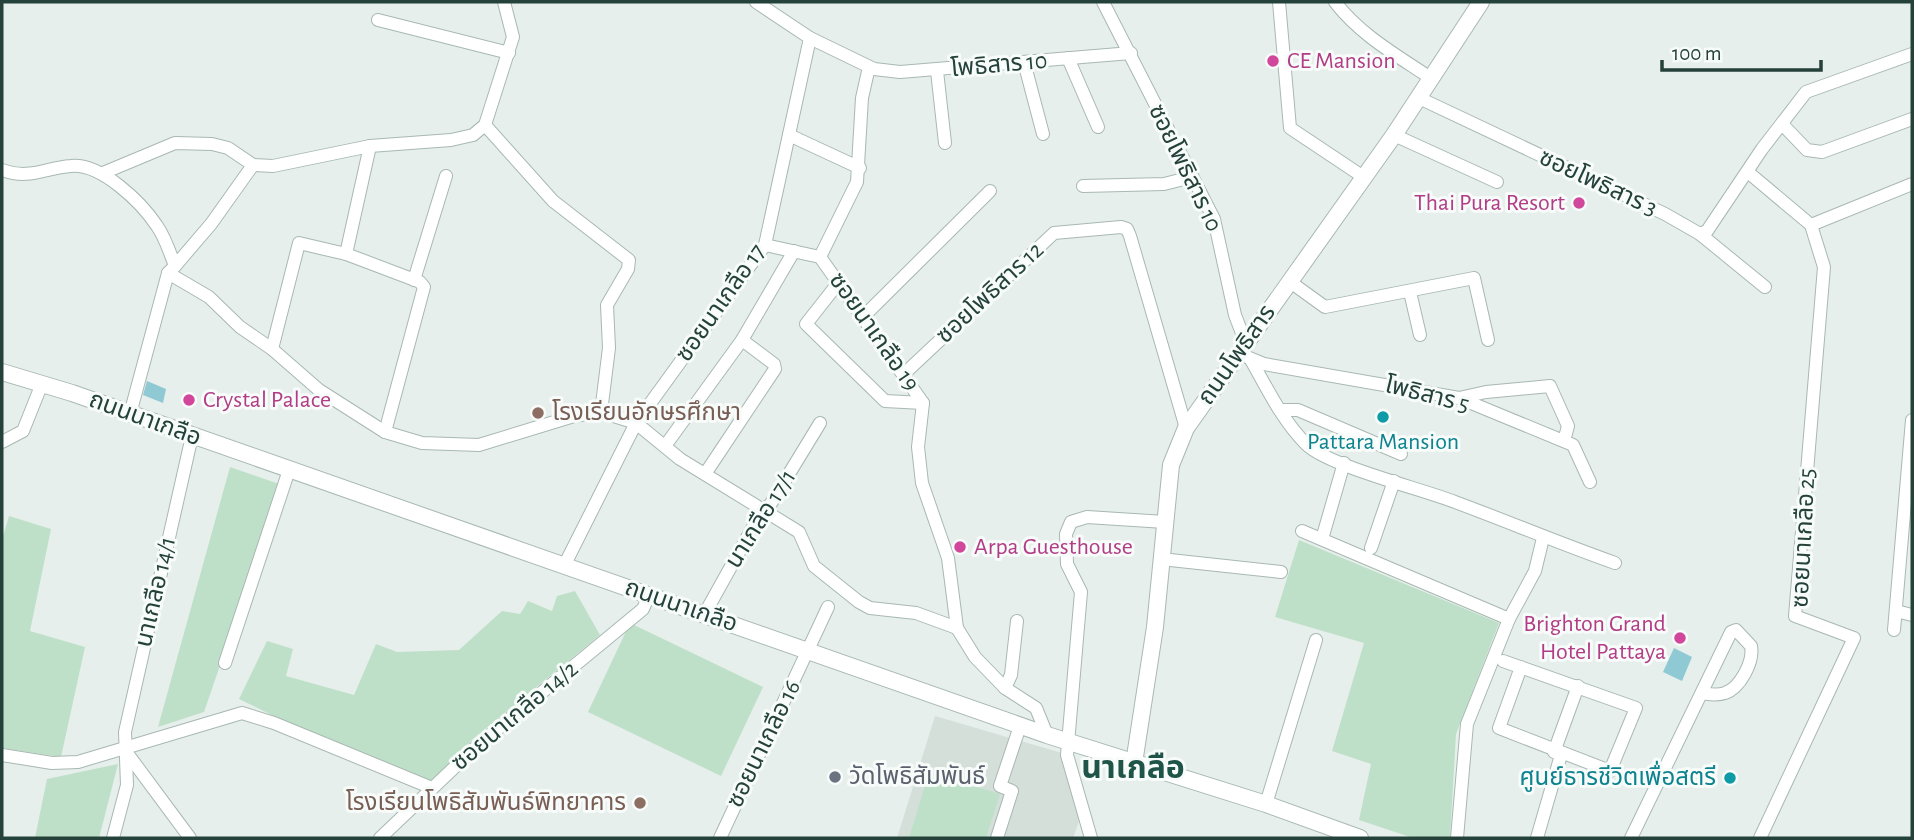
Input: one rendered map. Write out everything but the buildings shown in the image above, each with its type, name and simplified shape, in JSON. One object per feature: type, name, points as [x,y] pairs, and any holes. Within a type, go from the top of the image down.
[{"type":"street","points":[[103,173],[175,143],[188,141],[228,148],[253,165],[273,166],[370,146],[473,135],[485,125],[513,37],[504,2]]},
{"type":"street","points":[[756,2],[810,38]]},
{"type":"street","name":"ซอยโพธิสาร 10","points":[[1103,2],[1214,219],[1244,351],[1270,397],[1308,446],[1344,463],[1455,501],[1543,538],[1615,563]]},
{"type":"street","points":[[1279,2],[1290,128],[1362,176]]},
{"type":"street","points":[[1335,2],[1373,40],[1432,79]]},
{"type":"street","name":"ถนนโพธิสาร","points":[[1134,763],[1155,627],[1171,465],[1186,428],[1244,351],[1289,281],[1394,135],[1481,2]]},
{"type":"street","points":[[378,20],[509,52]]},
{"type":"street","name":"โพธิสาร 10","points":[[810,38],[880,71],[937,71],[1130,53]]},
{"type":"street","name":"ซอยนาเกลือ 17","points":[[564,566],[636,423],[765,245],[810,38]]},
{"type":"street","points":[[1700,234],[1707,231],[1749,173],[1762,149],[1806,92],[1912,54]]},
{"type":"street","points":[[1068,58],[1098,127]]},
{"type":"street","points":[[1024,62],[1043,134]]},
{"type":"street","name":"ซอยนาเกลือ 19","points":[[869,67],[860,119],[860,168],[857,182],[820,257],[905,373],[923,403],[918,447],[922,483],[948,558],[957,628],[975,657],[1005,688],[1036,708],[1047,735]]},
{"type":"street","points":[[937,71],[945,143]]},
{"type":"street","name":"ซอยโพธิสาร 3","points":[[1419,98],[1665,214],[1700,234],[1765,287]]},
{"type":"street","points":[[1783,125],[1811,152],[1822,152],[1912,119]]},
{"type":"street","points":[[485,125],[543,191],[629,260],[628,269],[607,305],[609,348],[601,412]]},
{"type":"street","points":[[789,135],[860,168]]},
{"type":"street","points":[[1394,135],[1497,182]]},
{"type":"street","points":[[346,254],[370,146]]},
{"type":"street","points":[[130,414],[171,269],[211,223],[253,165]]},
{"type":"street","points":[[2,170],[33,175],[71,166],[103,173],[157,226],[171,269],[209,297],[240,327],[272,349],[319,390],[384,432],[422,443],[479,445],[574,416],[601,412],[636,423],[680,459],[799,532],[814,566],[859,602],[870,608],[916,612],[957,628]]},
{"type":"street","points":[[1749,173],[1811,225],[1912,184]]},
{"type":"street","points":[[414,280],[446,176]]},
{"type":"street","points":[[1083,186],[1164,184],[1192,177]]},
{"type":"street","points":[[864,316],[990,191]]},
{"type":"street","name":"ซอยนาเกลือ 25","points":[[1760,838],[1854,638],[1796,616],[1824,267],[1811,225]]},
{"type":"street","name":"ซอยโพธิสาร 12","points":[[905,373],[1054,233],[1121,227],[1128,229],[1146,283],[1186,428]]},
{"type":"street","points":[[272,349],[299,243],[346,254],[414,280],[424,287],[384,432]]},
{"type":"street","points":[[765,245],[820,257]]},
{"type":"street","points":[[666,446],[742,340],[794,251]]},
{"type":"street","points":[[1289,281],[1325,307],[1474,278],[1488,340]]},
{"type":"street","points":[[839,282],[806,324],[885,401],[923,403]]},
{"type":"street","points":[[1410,292],[1420,335]]},
{"type":"street","points":[[705,474],[775,369],[774,364],[742,340]]},
{"type":"street","name":"โพธิสาร 5","points":[[1244,351],[1459,398],[1564,441]]},
{"type":"street","name":"ถนนนาเกลือ","points":[[2,372],[809,650],[1020,726],[1266,804],[1360,838]]},
{"type":"street","points":[[2,442],[23,431],[41,386]]},
{"type":"street","points":[[1459,398],[1486,392],[1550,386],[1568,426],[1564,441],[1577,449],[1590,482]]},
{"type":"street","points":[[1281,410],[1298,410],[1401,454]]},
{"type":"street","points":[[1894,630],[1912,420]]},
{"type":"street","name":"นาเกลือ 17/1","points":[[704,615],[763,509],[770,505],[820,423]]},
{"type":"street","name":"นาเกลือ 14/1","points":[[113,838],[127,785],[125,733],[192,436]]},
{"type":"street","points":[[1322,539],[1344,463]]},
{"type":"street","points":[[225,663],[289,470]]},
{"type":"street","points":[[1371,548],[1394,481]]},
{"type":"street","points":[[1091,838],[1067,755],[1081,592],[1067,564],[1068,528],[1079,518],[1087,517],[1165,522]]},
{"type":"street","points":[[1302,531],[1509,619]]},
{"type":"street","points":[[1457,838],[1467,724],[1509,619],[1535,571],[1543,538]]},
{"type":"street","points":[[1161,559],[1281,572]]},
{"type":"street","name":"ซอยนาเกลือ 14/2","points":[[380,838],[478,745],[643,609],[649,595]]},
{"type":"street","name":"ซอยนาเกลือ 16","points":[[720,838],[828,607]]},
{"type":"street","points":[[1896,611],[1912,615]]},
{"type":"street","points":[[1005,688],[1011,675],[1017,621]]},
{"type":"street","points":[[1631,838],[1731,632],[1736,630],[1744,635],[1751,646],[1750,662],[1731,691],[1716,695],[1702,693]]},
{"type":"street","points":[[1266,804],[1316,640]]},
{"type":"street","points":[[1503,661],[1521,667],[1578,686],[1636,708],[1610,771],[1499,728],[1521,667]]},
{"type":"street","points":[[1537,838],[1578,686]]},
{"type":"street","points":[[2,755],[52,763],[78,762],[242,713],[274,723],[432,788]]},
{"type":"street","points":[[996,838],[1012,791],[1000,786],[1020,726]]},
{"type":"street","points":[[124,749],[190,838]]},
{"type":"shaded area","points":[[935,716],[1062,753],[1079,821],[1073,838],[897,838]]},
{"type":"green space","points":[[230,467],[282,485],[204,712],[158,727]]},
{"type":"green space","points":[[9,516],[51,529],[30,631],[85,647],[61,757],[2,748],[2,540]]},
{"type":"green space","points":[[1299,540],[1499,623],[1456,734],[1450,838],[1413,838],[1359,820],[1371,764],[1332,751],[1364,643],[1275,617]]},
{"type":"green space","points":[[575,591],[600,635],[473,739],[433,782],[323,740],[239,699],[267,641],[293,649],[286,676],[354,695],[376,644],[397,652],[459,650],[502,611],[520,614],[528,601],[552,611],[557,596]]},
{"type":"green space","points":[[630,623],[763,687],[721,776],[588,712]]},
{"type":"green space","points":[[118,764],[99,838],[35,838],[47,779]]},
{"type":"green space","points":[[929,772],[1000,794],[986,838],[909,838]]},
{"type":"water","points":[[147,381],[166,389],[163,403],[143,395]]},
{"type":"water","points":[[1674,648],[1692,657],[1682,681],[1663,672]]},
{"type":"place","name":"CE Mansion","points":[[1273,61]]},
{"type":"place","name":"Thai Pura Resort","points":[[1579,203]]},
{"type":"place","name":"Crystal Palace","points":[[189,400]]},
{"type":"place","name":"โรงเรียนอักษรศึกษา","points":[[538,413]]},
{"type":"place","name":"Pattara Mansion","points":[[1383,417]]},
{"type":"place","name":"Arpa Guesthouse","points":[[960,547]]},
{"type":"place","name":"Brighton Grand Hotel Pattaya","points":[[1680,638]]},
{"type":"place","name":"วัดโพธิสัมพันธ์","points":[[835,777]]},
{"type":"place","name":"ศูนย์ธารชีวิตเพื่อสตรี","points":[[1730,778]]},
{"type":"place","name":"โรงเรียนโพธิสัมพันธ์พิทยาคาร","points":[[640,803]]},
{"type":"district","name":"นาเกลือ","points":[[1133,768]]}]
